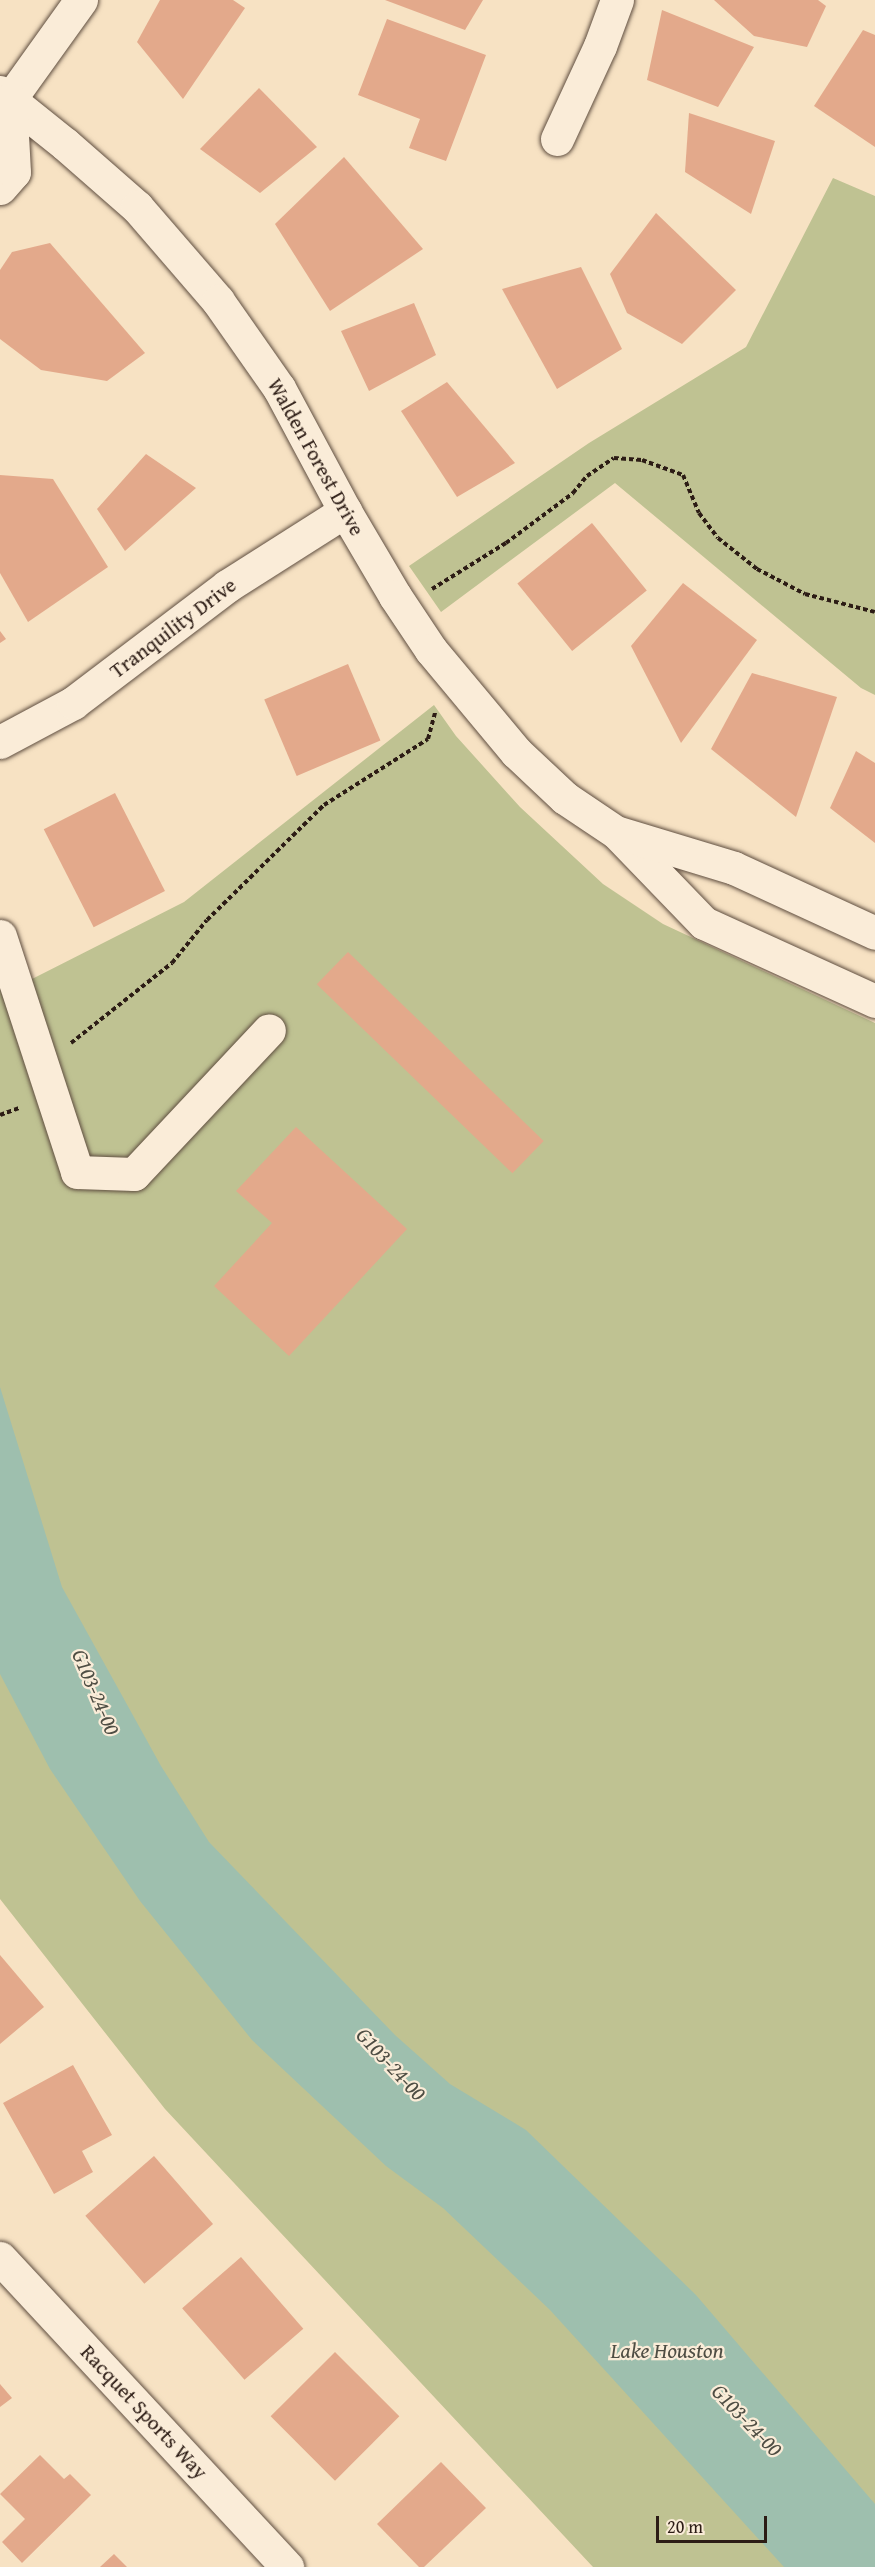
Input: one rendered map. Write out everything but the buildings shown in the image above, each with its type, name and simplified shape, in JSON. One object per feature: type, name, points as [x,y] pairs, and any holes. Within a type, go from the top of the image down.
[{"type":"street","points":[[0,188],[14,172],[3,97],[81,0]]},
{"type":"street","points":[[557,139],[600,46],[617,0]]},
{"type":"street","name":"Walden Forest Drive","points":[[3,97],[137,207],[218,301],[279,388],[345,511],[395,596],[431,650],[516,752],[565,798],[617,833],[704,923],[875,1001]]},
{"type":"street","name":"Tranquility Drive","points":[[0,742],[73,702],[227,586],[345,511]]},
{"type":"street","name":"Walden Forest Drive","points":[[617,833],[734,868],[875,933]]},
{"type":"street","points":[[0,936],[78,1172],[134,1174],[270,1030]]},
{"type":"street","name":"Racquet Sports Way","points":[[0,2258],[287,2567]]},
{"type":"path","points":[[430,590],[506,543],[573,493],[587,476],[614,458],[642,460],[683,475],[699,513],[718,538],[757,569],[805,594],[875,612]]},
{"type":"path","points":[[0,1115],[30,1103],[60,1053],[172,963],[207,920],[324,805],[380,773],[428,740],[435,717],[434,706]]},
{"type":"shaded area","points":[[833,178],[875,196],[875,695],[861,688],[615,483],[441,612],[409,566],[589,443],[746,347]]},
{"type":"shaded area","points":[[434,705],[456,736],[520,807],[603,884],[663,924],[875,1023],[875,2567],[593,2567],[165,2109],[0,1899],[0,990],[34,978],[184,902]]},
{"type":"water","name":"Lake Houston","points":[[0,1387],[62,1587],[161,1766],[209,1842],[395,2035],[450,2084],[526,2130],[696,2295],[875,2504],[875,2567],[784,2567],[550,2310],[443,2208],[386,2166],[252,2040],[140,1901],[50,1769],[0,1674]]},
{"type":"water label","name":"G103-24-00","points":[[96,1692]]},
{"type":"water label","name":"G103-24-00","points":[[391,2064]]},
{"type":"water label","name":"G103-24-00","points":[[747,2420]]}]
